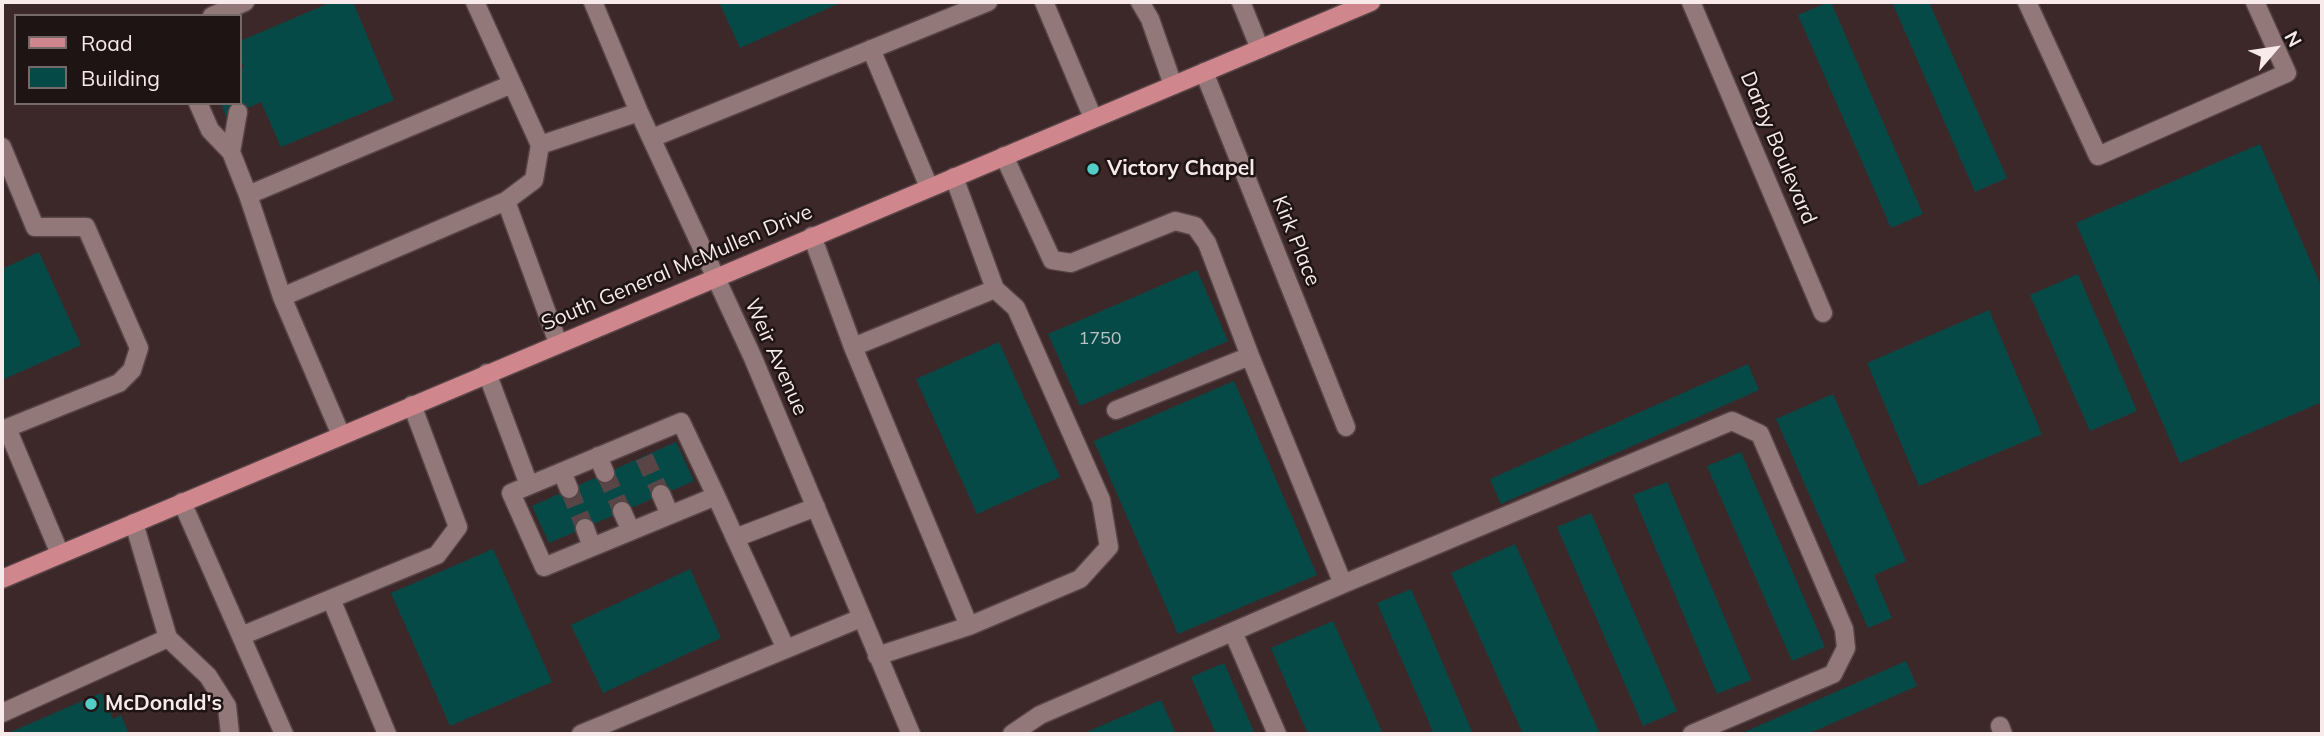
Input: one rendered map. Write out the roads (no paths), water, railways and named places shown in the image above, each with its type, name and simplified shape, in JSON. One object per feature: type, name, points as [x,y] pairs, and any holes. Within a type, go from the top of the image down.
[{"type":"main road","name":"South General McMullen Drive","points":[[2,579],[1371,2]]},
{"type":"street","points":[[217,14],[245,2]]},
{"type":"street","points":[[282,297],[506,201],[534,180],[540,145],[475,2]]},
{"type":"street","name":"Weir Avenue","points":[[593,2],[639,112],[753,358],[911,734]]},
{"type":"street","points":[[652,138],[988,2]]},
{"type":"street","points":[[1044,2],[1093,118]]},
{"type":"street","points":[[1140,2],[1150,19],[1173,85]]},
{"type":"street","points":[[1241,2],[1260,49]]},
{"type":"street","name":"Darby Boulevard","points":[[1692,2],[1823,313]]},
{"type":"street","points":[[2027,2],[2098,156],[2287,73],[2255,2]]},
{"type":"street","points":[[871,49],[929,187]]},
{"type":"street","name":"Kirk Place","points":[[1204,72],[1346,427]]},
{"type":"street","points":[[248,195],[512,84]]},
{"type":"street","points":[[199,105],[210,130],[231,152],[282,297],[341,435]]},
{"type":"street","points":[[231,152],[238,112]]},
{"type":"street","points":[[540,145],[639,112]]},
{"type":"street","points":[[2,147],[35,227],[86,227],[139,348],[132,370],[119,383],[4,429],[60,554]]},
{"type":"street","points":[[1004,156],[1052,260],[1071,263],[1175,220],[1195,226],[1207,243],[1343,584]]},
{"type":"street","points":[[877,656],[969,626],[1080,579],[1110,547],[1101,500],[1016,308],[995,289],[954,177]]},
{"type":"street","points":[[506,201],[558,343]]},
{"type":"street","points":[[813,236],[853,347],[969,626]]},
{"type":"street","points":[[853,347],[995,289]]},
{"type":"street","points":[[1116,410],[1250,356]]},
{"type":"street","points":[[487,373],[529,485]]},
{"type":"street","points":[[241,636],[437,555],[458,527],[412,405]]},
{"type":"street","points":[[1012,734],[1040,715],[1732,421],[1760,434],[1844,628],[1846,648],[1833,674],[1692,734]]},
{"type":"street","points":[[716,496],[544,568],[511,492],[598,456],[640,449],[681,422],[716,496],[786,649]]},
{"type":"street","points":[[598,456],[605,473]]},
{"type":"street","points":[[562,472],[569,489]]},
{"type":"street","points":[[661,495],[670,515]]},
{"type":"street","points":[[182,502],[284,734]]},
{"type":"street","points":[[735,538],[816,507]]},
{"type":"street","points":[[622,511],[631,531]]},
{"type":"street","points":[[134,523],[168,638],[208,676],[227,706],[230,734]]},
{"type":"street","points":[[584,528],[592,547]]},
{"type":"street","points":[[331,599],[387,734]]},
{"type":"street","points":[[581,734],[861,618]]},
{"type":"street","points":[[1233,632],[1277,734]]},
{"type":"street","points":[[2,713],[168,638]]},
{"type":"tunnel","points":[[644,457],[661,494]]},
{"type":"tunnel","points":[[605,473],[622,511]]},
{"type":"tunnel","points":[[569,489],[585,528]]},
{"type":"place","name":"Victory Chapel","points":[[1093,169]]},
{"type":"place","name":"McDonald's","points":[[91,704]]}]
